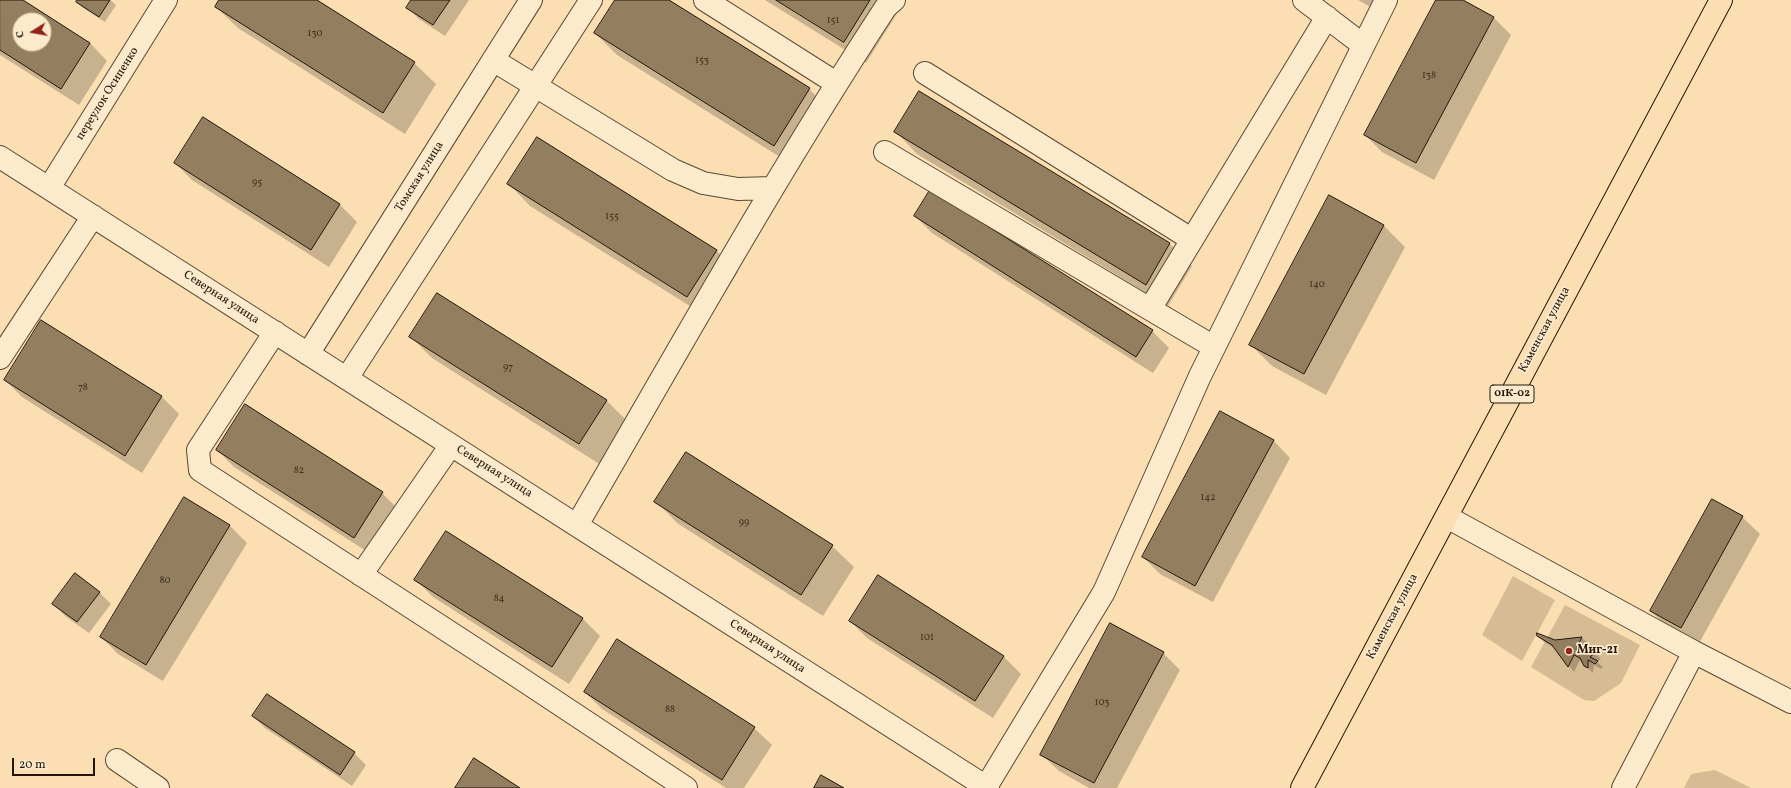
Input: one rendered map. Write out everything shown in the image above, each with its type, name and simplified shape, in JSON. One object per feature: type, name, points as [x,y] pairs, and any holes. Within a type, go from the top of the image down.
[{"type":"main road","name":"Каменская улица","points":[[1302,788],[1721,0]]},
{"type":"street","name":"переулок Осипенко","points":[[49,188],[166,0]]},
{"type":"street","name":"Томская улица","points":[[308,354],[531,0]]},
{"type":"street","points":[[347,378],[591,0]]},
{"type":"street","points":[[705,0],[836,83]]},
{"type":"street","points":[[577,525],[773,188],[836,83],[886,7],[894,0]]},
{"type":"street","points":[[1304,0],[1363,45]]},
{"type":"street","points":[[987,787],[1104,592],[1214,347],[1386,0]]},
{"type":"street","points":[[1150,309],[1191,239],[1327,17]]},
{"type":"street","points":[[494,60],[673,170],[703,183],[738,189],[773,188]]},
{"type":"street","points":[[925,73],[1191,239]]},
{"type":"street","points":[[885,152],[1214,347]]},
{"type":"street","name":"Северная улица","points":[[0,157],[987,787]]},
{"type":"street","points":[[3,346],[93,216]]},
{"type":"street","points":[[275,332],[198,450],[200,470],[686,788]]},
{"type":"street","points":[[361,575],[451,445]]},
{"type":"street","points":[[1446,517],[1694,652],[1791,702]]},
{"type":"street","points":[[1623,788],[1694,652]]},
{"type":"street","points":[[116,760],[158,788]]},
{"type":"shaded area","points":[[1513,576],[1555,600],[1522,661],[1482,635]]},
{"type":"shaded area","points":[[1565,605],[1640,645],[1621,683],[1594,701],[1584,700],[1531,667]]},
{"type":"shaded area","points":[[1715,770],[1751,788],[1684,788],[1691,774]]},
{"type":"building","points":[[0,0],[23,0],[42,12],[12,12],[12,52],[52,52],[52,19],[90,43],[61,89],[0,50]]},
{"type":"building","points":[[77,0],[110,0],[99,17],[76,2]]},
{"type":"building","points":[[219,0],[317,0],[415,62],[383,113],[215,7]]},
{"type":"building","points":[[411,0],[450,0],[433,25],[406,8]]},
{"type":"building","points":[[615,0],[669,0],[810,88],[774,146],[594,33]]},
{"type":"building","points":[[776,0],[870,0],[844,42]]},
{"type":"building","points":[[1436,0],[1463,0],[1494,17],[1416,163],[1364,135]]},
{"type":"building","points":[[919,91],[1170,243],[1146,285],[894,132]]},
{"type":"building","points":[[203,117],[340,204],[311,250],[174,163]]},
{"type":"building","points":[[537,137],[717,250],[687,297],[507,184]]},
{"type":"building","points":[[930,190],[1153,330],[1136,357],[914,216]]},
{"type":"building","points":[[1329,195],[1384,225],[1304,374],[1249,345]]},
{"type":"building","points":[[437,293],[607,400],[579,444],[409,337]]},
{"type":"building","points":[[41,320],[162,396],[125,456],[4,380]]},
{"type":"building","points":[[245,404],[383,492],[354,538],[216,450]]},
{"type":"building","points":[[1220,411],[1274,440],[1195,586],[1142,557]]},
{"type":"building","points":[[686,452],[833,545],[801,595],[654,502]]},
{"type":"building","points":[[184,497],[230,525],[146,665],[100,637]]},
{"type":"building","points":[[1712,499],[1743,516],[1681,628],[1650,611]]},
{"type":"building","points":[[446,531],[583,618],[552,667],[414,580]]},
{"type":"building","points":[[75,573],[100,592],[77,622],[52,604]]},
{"type":"building","points":[[878,575],[1004,656],[975,701],[849,621]]},
{"type":"building","points":[[1110,623],[1164,652],[1094,783],[1040,755]]},
{"type":"building","name":"Миг-21","points":[[1537,633],[1555,640],[1582,637],[1576,649],[1583,652],[1591,650],[1596,652],[1590,657],[1598,661],[1595,664],[1588,660],[1588,668],[1584,666],[1580,658],[1574,655],[1568,667],[1552,645],[1537,636]]},
{"type":"building","points":[[617,639],[755,727],[722,780],[584,692]]},
{"type":"building","points":[[267,694],[355,752],[340,775],[252,716]]},
{"type":"building","points":[[474,758],[520,788],[455,788]]},
{"type":"building","points":[[821,775],[844,788],[814,788]]},
{"type":"place","name":"Миг-21","points":[[1569,651]]}]
